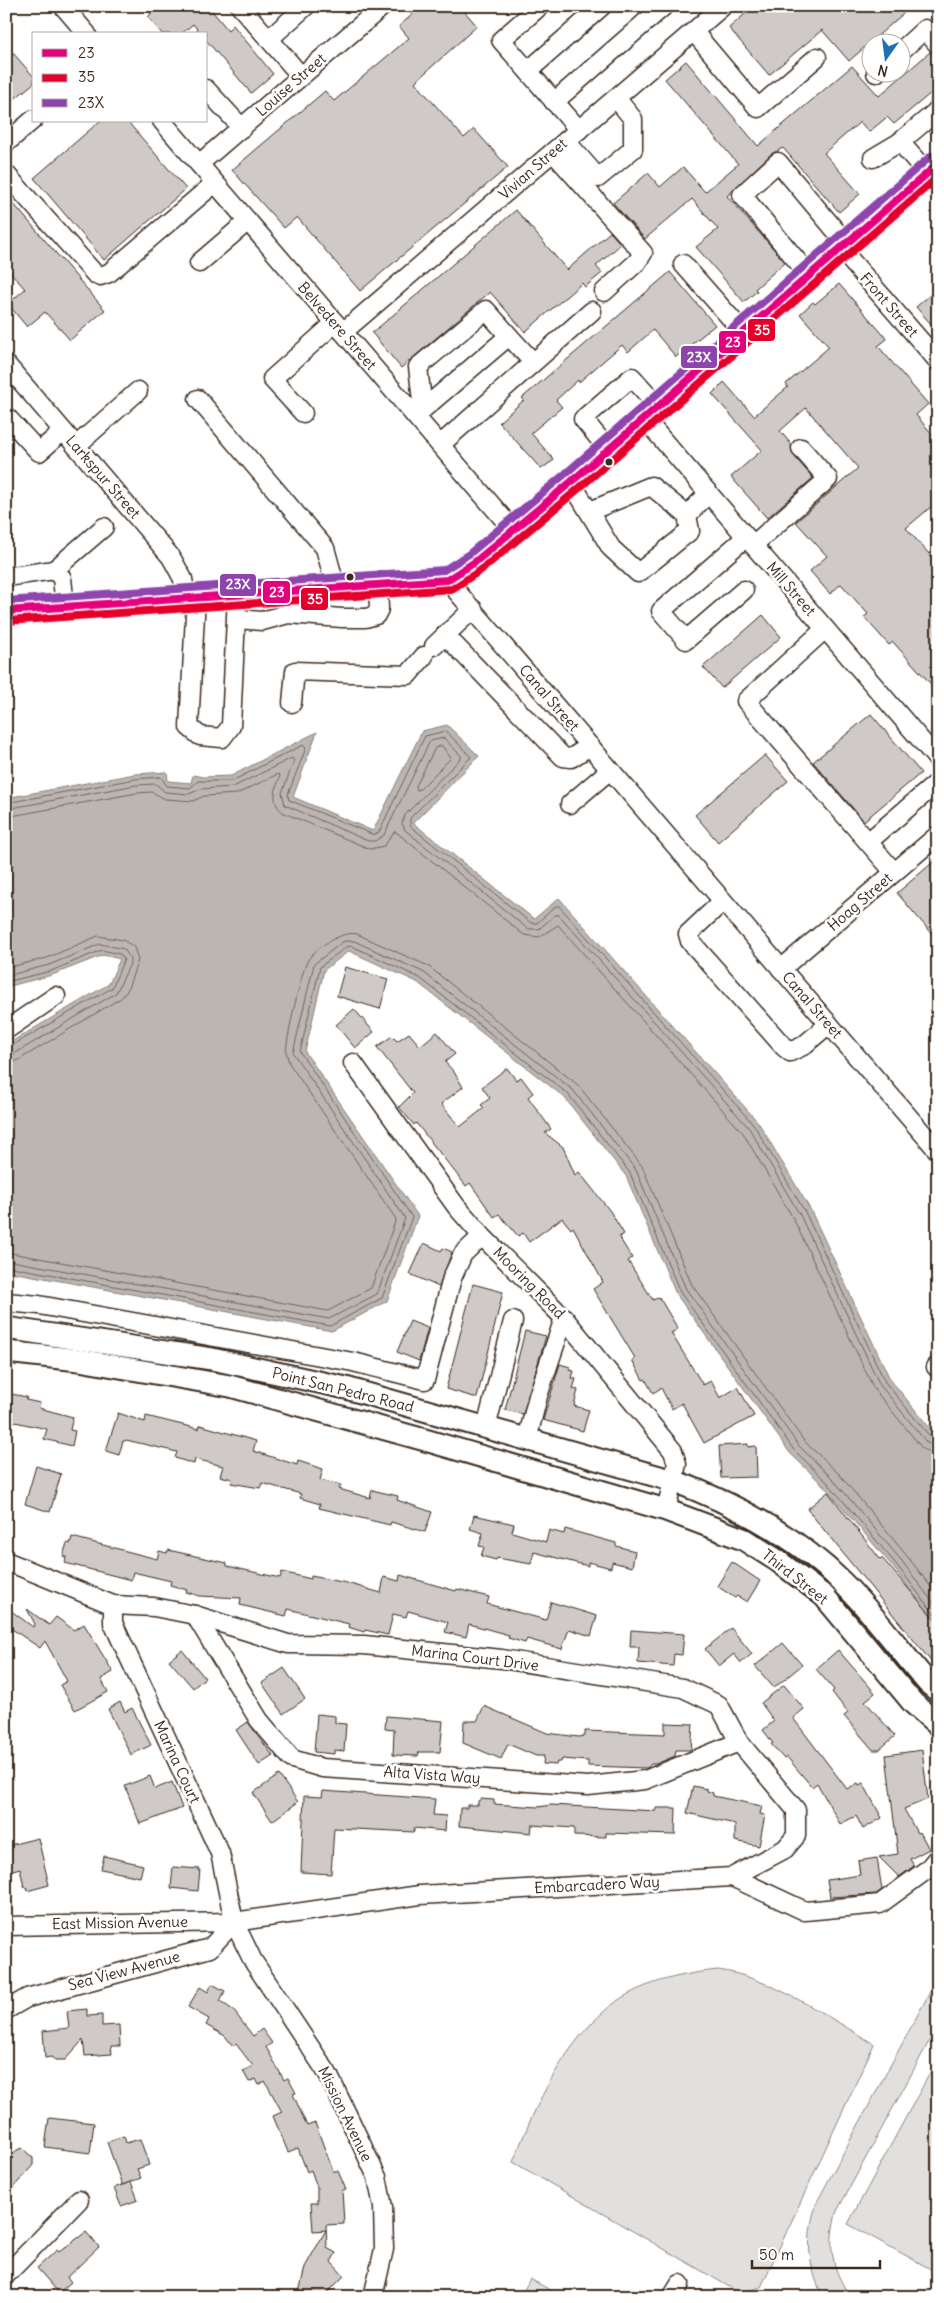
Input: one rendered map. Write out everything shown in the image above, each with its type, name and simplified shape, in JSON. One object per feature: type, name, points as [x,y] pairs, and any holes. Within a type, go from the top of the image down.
[{"type":"main road","name":"Point San Pedro Road","points":[[6,1328],[212,1359],[346,1388],[674,1481]]},
{"type":"main road","name":"Point San Pedro Road","points":[[6,1352],[80,1360],[230,1386],[666,1510]]},
{"type":"main road","name":"Third Street","points":[[674,1481],[710,1494],[754,1516],[798,1546],[842,1582],[928,1684],[938,1691]]},
{"type":"main road","name":"Third Street","points":[[666,1510],[743,1539],[778,1561],[824,1596],[913,1703],[938,1725]]},
{"type":"street","points":[[63,6],[85,32]]},
{"type":"street","points":[[240,6],[301,76]]},
{"type":"street","points":[[269,39],[306,6]]},
{"type":"street","name":"Louise Street","points":[[199,164],[383,6]]},
{"type":"street","points":[[540,6],[501,40],[554,102],[566,141],[643,253],[637,262],[604,292]]},
{"type":"street","points":[[528,71],[602,6]]},
{"type":"street","points":[[554,102],[664,6]]},
{"type":"street","name":"Vivian Street","points":[[303,413],[272,378],[339,327],[566,141],[723,6]]},
{"type":"street","points":[[912,41],[925,29],[938,45]]},
{"type":"street","points":[[694,32],[758,108],[817,58]]},
{"type":"street","points":[[208,92],[242,128]]},
{"type":"street","points":[[566,141],[598,178],[633,149],[633,119],[616,98]]},
{"type":"street","points":[[873,158],[900,142],[938,110]]},
{"type":"street","points":[[6,143],[32,121]]},
{"type":"street","name":"Belvedere Street","points":[[163,122],[339,327],[419,413],[440,445],[513,530]]},
{"type":"street","points":[[6,611],[447,580],[469,566],[571,482],[643,417],[932,168],[900,142]]},
{"type":"street","name":"Front Street","points":[[809,275],[742,195],[778,162],[843,246],[938,361]]},
{"type":"street","points":[[6,174],[95,274],[100,276],[109,273],[215,182]]},
{"type":"street","points":[[199,263],[248,221]]},
{"type":"street","points":[[683,264],[743,332]]},
{"type":"street","points":[[419,413],[418,367],[486,310],[533,362]]},
{"type":"street","points":[[440,445],[592,311]]},
{"type":"street","points":[[419,413],[509,336]]},
{"type":"street","name":"Larkspur Street","points":[[6,364],[171,557],[191,598],[189,727],[200,736],[222,738],[232,726],[237,618]]},
{"type":"street","points":[[608,448],[583,419],[632,377],[657,406]]},
{"type":"street","points":[[76,446],[138,391]]},
{"type":"street","points":[[198,399],[324,548],[336,588]]},
{"type":"street","points":[[6,416],[39,452],[63,431]]},
{"type":"street","name":"Mill Street","points":[[643,417],[938,760]]},
{"type":"street","points":[[744,590],[686,640],[661,611],[828,479],[801,448]]},
{"type":"street","points":[[571,482],[590,510],[611,548],[638,573],[690,531],[687,515],[651,486],[590,510]]},
{"type":"street","points":[[687,515],[709,493]]},
{"type":"street","points":[[6,577],[54,570],[104,526]]},
{"type":"street","points":[[54,570],[62,578],[65,607]]},
{"type":"street","name":"Canal Street","points":[[447,580],[938,1152]]},
{"type":"street","points":[[238,594],[237,618],[262,621],[288,614],[310,617],[366,618],[376,615],[379,609],[378,585]]},
{"type":"street","points":[[292,703],[295,671],[408,675],[472,609]]},
{"type":"street","points":[[825,629],[746,701],[894,872]]},
{"type":"street","points":[[435,646],[563,757],[571,758],[590,746]]},
{"type":"street","points":[[570,804],[610,770]]},
{"type":"street","points":[[868,842],[938,782]]},
{"type":"street","name":"Hoag Street","points":[[781,969],[938,835]]},
{"type":"street","points":[[724,901],[688,934],[690,941],[790,1052],[803,1046],[829,1024]]},
{"type":"street","points":[[6,1030],[56,996]]},
{"type":"street","name":"Mooring Road","points":[[353,1063],[456,1206],[482,1236],[564,1318],[673,1451],[676,1464],[674,1481],[666,1510]]},
{"type":"street","points":[[6,1302],[39,1304],[353,1362],[425,1380],[452,1278],[463,1254],[482,1236]]},
{"type":"street","points":[[527,1440],[538,1396],[564,1318]]},
{"type":"street","points":[[486,1428],[512,1321]]},
{"type":"street","points":[[346,1388],[353,1362]]},
{"type":"street","name":"Marina Court Drive","points":[[6,1561],[113,1604],[154,1606],[195,1615],[288,1644],[364,1645],[502,1659],[683,1688],[719,1705],[740,1742],[796,1810],[796,1836],[784,1849],[732,1877]]},
{"type":"street","name":"Marina Court","points":[[113,1604],[113,1622],[220,1853],[234,1922]]},
{"type":"street","name":"Alta Vista Way","points":[[195,1615],[259,1720],[292,1759],[322,1768],[588,1786],[645,1780],[740,1742]]},
{"type":"street","name":"Embarcadero Way","points":[[234,1922],[420,1895],[732,1877],[805,1911],[880,1904],[928,1869],[938,1857]]},
{"type":"street","name":"East Mission Avenue","points":[[6,1926],[234,1922]]},
{"type":"street","name":"Sea View Avenue","points":[[6,2010],[27,1998],[210,1948],[234,1922]]},
{"type":"street","name":"Mission Avenue","points":[[234,1922],[253,1961],[328,2074],[377,2177],[383,2208],[384,2249],[373,2297]]},
{"type":"street","points":[[6,2275],[79,2200]]},
{"type":"shaded area","points":[[718,1970],[757,1980],[778,1989],[874,2044],[761,2287],[740,2293],[513,2162],[542,2096],[554,2074],[567,2053],[599,2016],[628,1994],[652,1984],[693,1973]]},
{"type":"shaded area","points":[[938,1977],[938,2025],[837,2211],[832,2234],[833,2256],[839,2277],[851,2297],[823,2297],[814,2273],[810,2249],[811,2225],[818,2200]]},
{"type":"shaded area","points":[[938,2058],[938,2273],[848,2224]]},
{"type":"shaded area","points":[[530,2279],[554,2292],[552,2297],[520,2297]]},
{"type":"water","points":[[447,725],[479,756],[413,823],[534,919],[559,898],[758,1122],[810,1209],[890,1379],[938,1438],[938,1627],[893,1567],[824,1486],[790,1453],[676,1294],[626,1176],[564,1097],[417,982],[349,951],[324,970],[305,1052],[418,1216],[387,1301],[332,1331],[6,1271],[6,1045],[109,984],[120,959],[103,955],[52,975],[6,987],[6,798],[135,774],[167,772],[168,781],[191,783],[193,775],[203,777],[231,776],[317,732],[293,797],[373,831],[422,731]]},
{"type":"building","points":[[145,6],[208,6],[228,30],[233,25],[273,74],[251,93],[208,42],[208,32],[199,32],[193,24],[183,32],[160,32],[148,17],[151,14]]},
{"type":"building","points":[[404,6],[460,6],[477,26],[415,82],[464,138],[474,129],[508,167],[360,291],[297,217],[284,228],[232,170],[325,91],[334,101],[409,38],[399,26],[412,15]]},
{"type":"building","points":[[754,6],[912,6],[882,32],[862,32],[862,50],[849,61],[822,30],[769,75],[729,28]]},
{"type":"building","points":[[6,45],[32,75],[32,85],[13,100],[6,92]]},
{"type":"building","points":[[930,52],[938,59],[938,87],[894,124],[887,117],[869,132],[860,122],[824,153],[860,194],[839,212],[783,148],[771,154],[727,196],[785,262],[755,289],[757,291],[744,302],[696,247],[718,229],[692,199],[645,239],[613,203],[648,173],[660,187],[683,167],[705,192],[738,164],[665,79],[686,61],[758,146],[852,66],[862,77],[862,82],[866,82],[879,96],[895,82],[912,82],[912,68]]},
{"type":"building","points":[[99,122],[128,122],[186,189],[104,260],[34,178]]},
{"type":"building","points":[[6,195],[105,310],[70,340],[45,312],[27,327],[8,304],[25,289],[6,267]]},
{"type":"building","points":[[516,210],[567,270],[610,232],[621,244],[596,266],[602,273],[585,287],[582,283],[525,332],[490,292],[401,368],[372,333]]},
{"type":"building","points":[[670,272],[715,325],[676,357],[653,330],[628,352],[622,345],[579,382],[578,380],[556,400],[562,407],[531,433],[554,460],[541,469],[499,422],[524,400],[522,398]]},
{"type":"building","points":[[839,284],[887,339],[878,346],[928,404],[916,415],[938,441],[938,501],[906,528],[938,564],[938,692],[893,642],[889,645],[864,617],[868,614],[841,584],[830,594],[810,571],[827,556],[796,522],[858,468],[806,408],[780,431],[791,444],[793,455],[813,478],[767,518],[731,477],[762,450],[712,394],[724,382],[754,416],[788,387],[786,384],[829,347],[800,314],[813,302],[815,304]]},
{"type":"building","points":[[938,288],[938,332],[916,307]]},
{"type":"building","points":[[763,615],[781,637],[722,688],[703,667]]},
{"type":"building","points":[[871,714],[921,773],[864,821],[813,762]]},
{"type":"building","points":[[765,755],[788,781],[718,842],[695,815]]},
{"type":"building","points":[[938,858],[938,941],[897,893]]},
{"type":"building","points":[[345,967],[388,979],[380,1009],[337,996]]},
{"type":"building","points":[[354,1009],[374,1032],[355,1048],[336,1025]]},
{"type":"building","points":[[437,1032],[455,1054],[445,1062],[463,1087],[441,1104],[460,1127],[484,1108],[481,1105],[490,1098],[482,1087],[507,1068],[516,1080],[521,1077],[533,1093],[528,1097],[551,1129],[545,1133],[563,1147],[575,1175],[579,1172],[610,1211],[624,1234],[619,1237],[632,1258],[628,1261],[653,1300],[659,1297],[678,1329],[671,1333],[703,1385],[711,1381],[720,1398],[738,1387],[754,1416],[704,1443],[682,1403],[672,1409],[661,1388],[653,1393],[645,1379],[643,1380],[632,1360],[635,1358],[593,1289],[603,1282],[573,1227],[571,1229],[562,1218],[529,1242],[523,1233],[518,1236],[499,1214],[494,1217],[470,1183],[466,1186],[416,1123],[414,1125],[399,1107],[413,1093],[377,1047],[392,1036],[397,1041],[409,1033],[420,1046]]},
{"type":"building","points":[[424,1243],[441,1251],[443,1248],[452,1252],[439,1287],[410,1274]]},
{"type":"building","points":[[473,1284],[503,1292],[477,1398],[446,1389]]},
{"type":"building","points":[[410,1321],[428,1328],[419,1361],[397,1352]]},
{"type":"building","points":[[525,1331],[546,1336],[523,1414],[505,1410]]},
{"type":"building","points":[[560,1364],[570,1367],[569,1370],[574,1371],[572,1378],[576,1379],[573,1389],[578,1390],[574,1406],[589,1410],[583,1431],[543,1420]]},
{"type":"building","points":[[6,1393],[27,1397],[26,1400],[40,1403],[39,1408],[73,1417],[70,1430],[75,1431],[72,1446],[44,1439],[47,1429],[6,1420]]},
{"type":"building","points":[[118,1413],[145,1422],[146,1416],[199,1429],[200,1425],[256,1441],[253,1451],[297,1465],[298,1461],[323,1469],[320,1480],[341,1485],[339,1489],[370,1498],[372,1490],[398,1496],[397,1500],[432,1512],[425,1532],[391,1522],[390,1525],[319,1508],[320,1504],[300,1498],[301,1494],[262,1483],[260,1488],[231,1483],[232,1479],[220,1476],[223,1466],[195,1459],[194,1464],[175,1458],[177,1452],[126,1440],[123,1441],[119,1455],[106,1451]]},
{"type":"building","points":[[748,1444],[748,1447],[756,1446],[757,1477],[721,1478],[719,1446]]},
{"type":"building","points":[[36,1466],[61,1474],[50,1512],[25,1504]]},
{"type":"building","points":[[828,1492],[880,1559],[882,1558],[938,1623],[938,1670],[807,1509]]},
{"type":"building","points":[[474,1515],[514,1524],[512,1532],[546,1542],[549,1530],[564,1534],[565,1529],[616,1543],[616,1546],[635,1551],[632,1567],[612,1562],[611,1568],[588,1562],[588,1566],[534,1552],[531,1564],[497,1558],[496,1560],[481,1556],[484,1547],[479,1546],[483,1533],[470,1529]]},
{"type":"building","points":[[72,1537],[157,1559],[159,1551],[167,1553],[168,1550],[227,1563],[227,1566],[280,1578],[282,1572],[311,1579],[311,1576],[347,1583],[381,1593],[384,1577],[399,1581],[400,1575],[456,1591],[457,1589],[489,1597],[487,1604],[546,1620],[551,1602],[597,1616],[591,1636],[569,1629],[562,1649],[527,1639],[525,1643],[508,1638],[509,1635],[469,1624],[466,1637],[445,1632],[448,1622],[408,1611],[406,1617],[393,1614],[388,1635],[365,1630],[364,1632],[348,1627],[349,1624],[288,1609],[286,1616],[240,1605],[241,1598],[200,1596],[170,1585],[171,1581],[133,1572],[131,1580],[65,1563],[66,1557],[63,1556],[67,1543],[70,1544]]},
{"type":"building","points":[[732,1562],[760,1581],[747,1602],[737,1596],[735,1598],[717,1586]]},
{"type":"building","points":[[6,1607],[33,1627],[35,1624],[27,1609],[49,1625],[56,1617],[74,1630],[84,1624],[113,1672],[101,1679],[108,1692],[75,1710],[60,1685],[67,1681],[45,1641],[40,1648],[6,1625]]},
{"type":"building","points":[[731,1628],[752,1654],[741,1663],[734,1654],[719,1666],[705,1649]]},
{"type":"building","points":[[631,1630],[684,1634],[682,1655],[674,1654],[673,1666],[638,1663],[639,1647],[630,1647]]},
{"type":"building","points":[[783,1643],[802,1665],[774,1688],[755,1666]]},
{"type":"building","points":[[182,1650],[205,1678],[193,1688],[169,1660]]},
{"type":"building","points":[[838,1650],[875,1693],[865,1701],[895,1736],[879,1750],[873,1750],[844,1716],[848,1713],[832,1692],[834,1690],[816,1669]]},
{"type":"building","points":[[284,1668],[305,1699],[283,1714],[262,1683]]},
{"type":"building","points":[[784,1685],[804,1709],[793,1718],[847,1789],[858,1783],[859,1785],[863,1783],[882,1818],[863,1829],[856,1816],[840,1824],[817,1783],[812,1787],[787,1757],[784,1759],[771,1744],[773,1743],[763,1730],[774,1721],[761,1703]]},
{"type":"building","points":[[120,1702],[125,1712],[132,1708],[151,1745],[131,1755],[108,1709]]},
{"type":"building","points":[[484,1706],[547,1733],[579,1737],[585,1736],[585,1731],[665,1734],[665,1723],[693,1724],[691,1750],[676,1750],[675,1756],[656,1764],[651,1764],[647,1768],[588,1766],[588,1761],[562,1759],[556,1765],[543,1764],[544,1756],[536,1756],[508,1744],[501,1759],[463,1743],[464,1721],[477,1721]]},
{"type":"building","points":[[317,1714],[335,1716],[335,1723],[346,1724],[344,1751],[334,1750],[334,1754],[314,1752]]},
{"type":"building","points":[[386,1716],[443,1721],[440,1752],[419,1752],[418,1756],[393,1755],[394,1730],[385,1729]]},
{"type":"building","points":[[248,1722],[273,1756],[259,1765],[236,1730]]},
{"type":"building","points":[[922,1750],[928,1799],[904,1809],[917,1833],[920,1832],[929,1849],[910,1859],[914,1866],[899,1877],[879,1857],[898,1854],[886,1755]]},
{"type":"building","points":[[279,1775],[298,1802],[272,1821],[253,1793]]},
{"type":"building","points":[[150,1776],[155,1789],[172,1782],[182,1808],[140,1824],[125,1786]]},
{"type":"building","points":[[693,1786],[707,1789],[707,1791],[713,1793],[713,1796],[762,1806],[760,1814],[765,1815],[759,1846],[735,1841],[735,1824],[687,1813]]},
{"type":"building","points":[[323,1791],[435,1799],[433,1815],[446,1816],[445,1831],[414,1828],[414,1832],[334,1828],[331,1874],[301,1872],[304,1796],[322,1797]]},
{"type":"building","points":[[481,1799],[494,1800],[494,1804],[538,1807],[551,1805],[656,1811],[656,1808],[676,1808],[675,1835],[606,1833],[606,1837],[574,1836],[574,1828],[532,1825],[531,1833],[459,1826],[460,1808],[467,1808],[467,1805],[478,1805],[478,1801]]},
{"type":"building","points":[[38,1838],[49,1885],[27,1891],[26,1887],[24,1887],[20,1868],[6,1872],[6,1846]]},
{"type":"building","points":[[104,1856],[143,1865],[140,1877],[101,1869]]},
{"type":"building","points":[[877,1858],[882,1890],[876,1894],[830,1897],[827,1880],[860,1875],[858,1861]]},
{"type":"building","points":[[173,1867],[200,1869],[198,1891],[171,1888]]},
{"type":"building","points":[[212,1984],[225,1991],[220,2001],[233,2010],[253,2036],[262,2029],[272,2043],[266,2047],[284,2080],[288,2078],[296,2093],[293,2094],[307,2126],[315,2123],[333,2171],[338,2171],[346,2190],[342,2190],[344,2224],[326,2225],[327,2248],[336,2253],[331,2262],[344,2276],[323,2297],[298,2297],[305,2267],[326,2230],[313,2231],[311,2203],[317,2203],[317,2187],[311,2170],[307,2172],[298,2148],[288,2152],[273,2116],[282,2112],[265,2081],[259,2085],[256,2079],[249,2082],[243,2071],[253,2066],[236,2044],[233,2046],[225,2036],[206,2025],[209,2019],[188,2007],[200,1987],[208,1992]]},
{"type":"building","points":[[87,2009],[87,2016],[102,2015],[102,2026],[119,2025],[120,2046],[111,2046],[112,2054],[85,2056],[83,2040],[65,2060],[55,2060],[51,2057],[45,2058],[43,2031],[69,2028],[67,2011]]},
{"type":"building","points":[[49,2118],[94,2123],[90,2153],[45,2147]]},
{"type":"building","points":[[124,2136],[126,2143],[140,2139],[149,2165],[137,2169],[141,2178],[122,2185],[107,2142]]},
{"type":"building","points":[[22,2148],[33,2158],[33,2165],[6,2196],[6,2163],[17,2150]]},
{"type":"building","points":[[131,2182],[138,2200],[121,2206],[114,2188]]},
{"type":"building","points":[[86,2232],[99,2247],[67,2277],[71,2282],[59,2293],[37,2268],[57,2250],[59,2252]]},
{"type":"transit line","name":"23X","points":[[6,601],[444,570],[469,554],[565,474],[931,156]]},
{"type":"transit line","name":"23","points":[[6,611],[447,580],[475,562],[571,482],[938,164]]},
{"type":"transit line","name":"35","points":[[7,621],[452,589],[481,570],[577,490],[938,177]]}]
